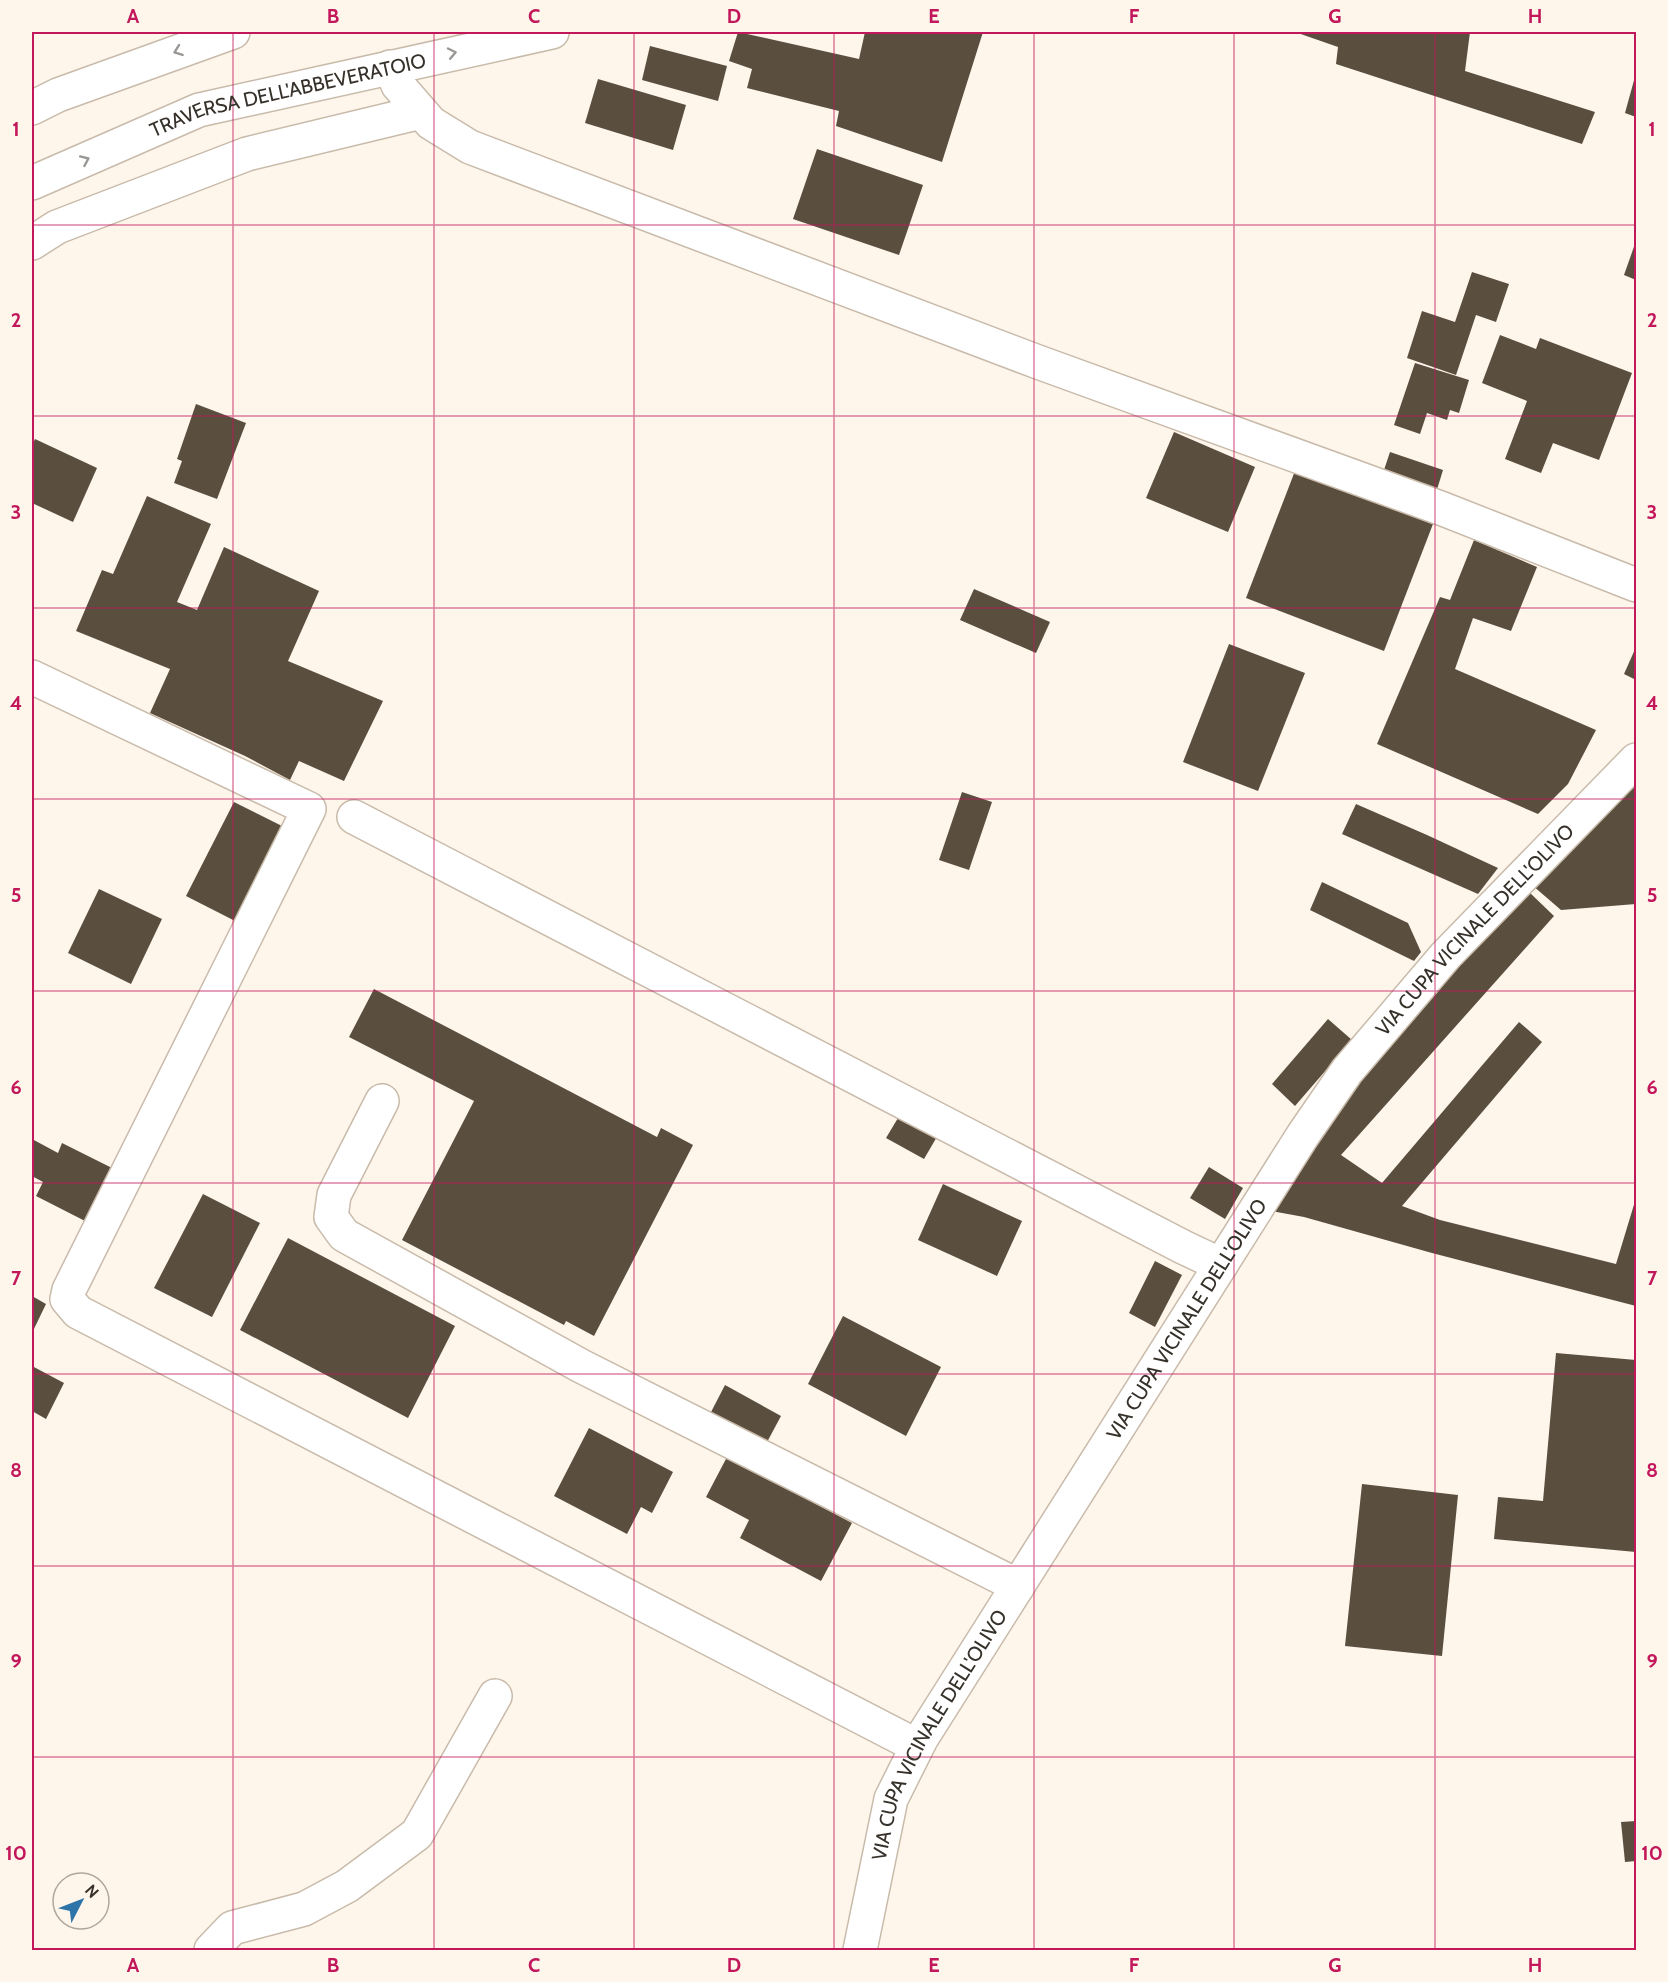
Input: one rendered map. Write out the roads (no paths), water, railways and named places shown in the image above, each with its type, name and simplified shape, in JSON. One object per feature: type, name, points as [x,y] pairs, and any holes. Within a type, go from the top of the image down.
[{"type":"street","points":[[32,108],[58,95],[233,32]]},
{"type":"street","name":"TRAVERSA DELL'ABBEVERATOIO","points":[[32,183],[199,110],[552,32]]},
{"type":"street","points":[[390,67],[399,85],[431,123],[470,147],[1049,366],[1443,509],[1636,585]]},
{"type":"street","points":[[32,243],[57,227],[248,154],[421,112]]},
{"type":"street","points":[[32,677],[309,809],[69,1290],[67,1299],[78,1312],[917,1746]]},
{"type":"street","name":"VIA CUPA VICINALE DELL'OLIVO","points":[[860,1950],[891,1799],[917,1746],[1304,1135],[1347,1071],[1446,955],[1636,760]]},
{"type":"street","points":[[354,816],[1221,1265]]},
{"type":"street","points":[[382,1101],[333,1195],[331,1217],[344,1235],[581,1366],[1018,1586]]},
{"type":"street","points":[[211,1950],[232,1928],[304,1909],[347,1886],[417,1834],[495,1696]]}]
